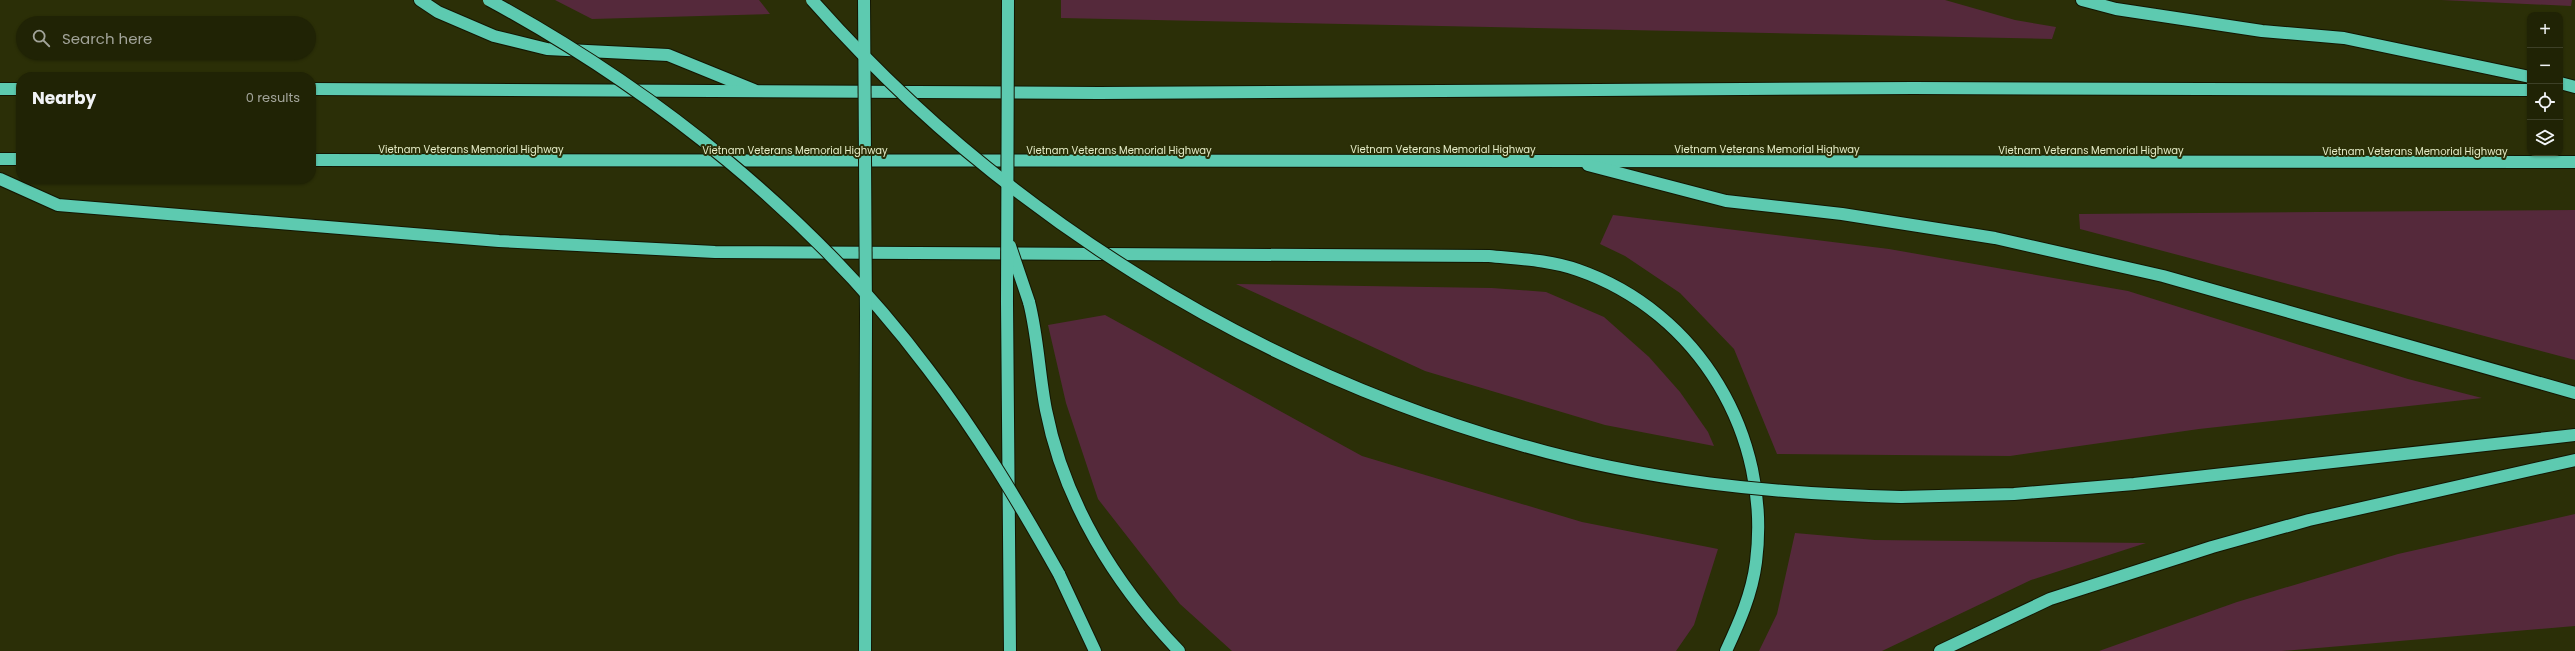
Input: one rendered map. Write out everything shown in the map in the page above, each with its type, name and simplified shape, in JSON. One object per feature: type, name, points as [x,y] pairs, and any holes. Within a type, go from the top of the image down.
[{"type":"highway","points":[[420,0],[438,12],[494,36],[546,49],[668,55],[761,93]]},
{"type":"highway","points":[[489,0],[541,28],[626,82],[686,128],[748,179],[851,278],[928,367],[989,455],[1023,510],[1058,574],[1095,651]]},
{"type":"highway","points":[[812,0],[834,25],[945,133],[1037,205],[1151,284],[1216,321],[1298,362],[1382,398],[1522,446],[1598,464],[1713,485],[1816,495],[1900,497],[2014,494],[2126,484],[2575,435]]},
{"type":"highway","points":[[864,0],[866,315],[865,651]]},
{"type":"highway","points":[[1008,0],[1007,302],[1010,651]]},
{"type":"highway","points":[[2082,0],[2116,9],[2262,31],[2344,38],[2527,76]]},
{"type":"highway","points":[[2563,85],[2575,88]]},
{"type":"highway","points":[[316,89],[761,93],[1906,88],[2527,90]]},
{"type":"highway","points":[[2563,90],[2575,88]]},
{"type":"highway","points":[[0,89],[16,89]]},
{"type":"highway","points":[[0,159],[16,159]]},
{"type":"highway","name":"Vietnam Veterans Memorial Highway","points":[[316,160],[657,162],[2575,162]]},
{"type":"highway","points":[[1571,161],[1726,201],[1842,214],[1995,238],[2164,276],[2575,393]]},
{"type":"highway","points":[[0,179],[58,205],[615,249],[723,252],[1489,256],[1544,262],[1578,270],[1608,283],[1644,303],[1681,335],[1716,378],[1738,421],[1750,459],[1758,509],[1756,562],[1748,598],[1726,651]]},
{"type":"highway","points":[[1007,236],[1029,302],[1035,326],[1038,366],[1046,412],[1064,471],[1081,514],[1101,550],[1124,586],[1153,624],[1179,651]]},
{"type":"highway","points":[[1940,651],[2050,599],[2204,549],[2309,520],[2575,460]]},
{"type":"shaded area","points":[[555,0],[759,0],[770,14],[592,19]]},
{"type":"shaded area","points":[[1061,0],[1945,0],[2015,20],[2056,27],[2052,39],[1061,18]]},
{"type":"shaded area","points":[[2441,0],[2572,0],[2571,6]]},
{"type":"shaded area","points":[[2575,210],[2575,360],[2080,229],[2079,214]]},
{"type":"shaded area","points":[[1613,215],[1889,249],[2128,291],[2408,379],[2482,398],[2199,429],[2010,456],[1777,454],[1734,349],[1680,293],[1625,256],[1600,244]]},
{"type":"shaded area","points":[[1236,284],[1492,288],[1546,292],[1604,317],[1649,357],[1680,392],[1708,432],[1714,446],[1605,425],[1425,371]]},
{"type":"shaded area","points":[[1105,315],[1362,456],[1582,522],[1718,549],[1694,625],[1676,651],[1232,651],[1180,604],[1098,499],[1066,403],[1048,325]]},
{"type":"shaded area","points":[[2575,514],[2575,626],[2282,651],[2099,651],[2237,602],[2398,554]]},
{"type":"shaded area","points":[[1795,533],[1875,540],[2146,543],[2031,580],[1882,651],[1759,651],[1777,614]]}]
